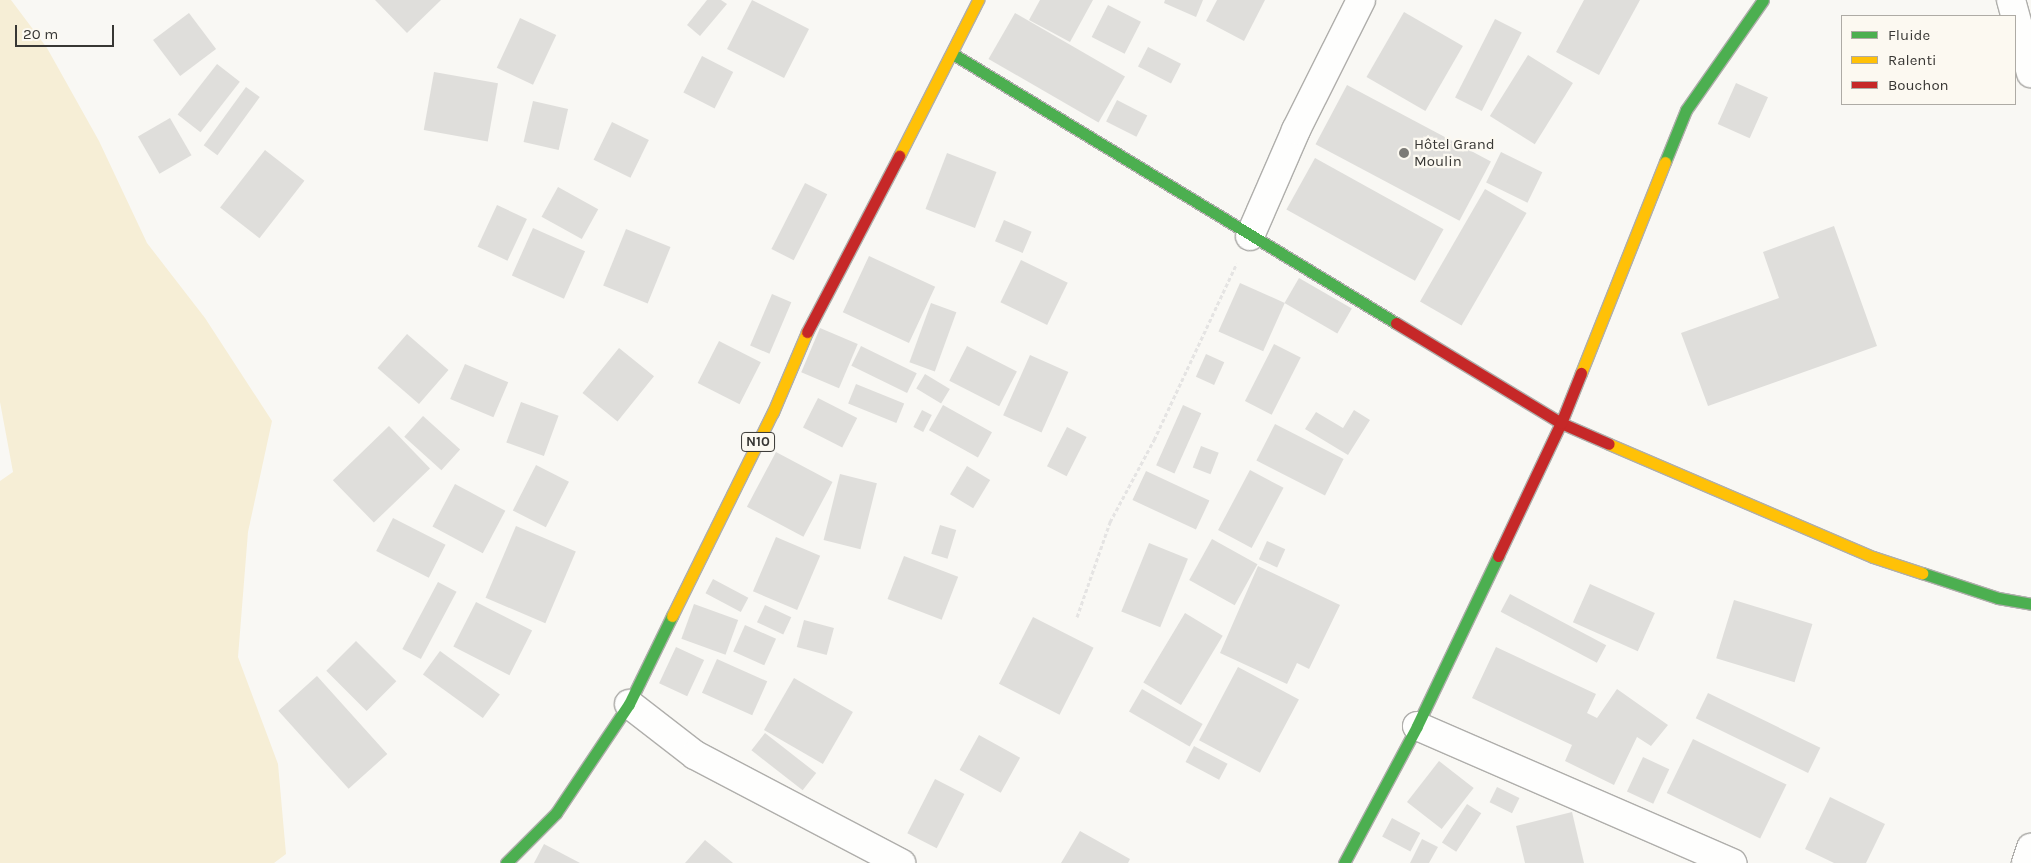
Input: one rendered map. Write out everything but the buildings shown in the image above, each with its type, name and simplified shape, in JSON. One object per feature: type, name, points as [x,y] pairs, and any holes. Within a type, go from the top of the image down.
[{"type":"main road","name":"N10","points":[[506,863],[556,813],[629,704],[773,412],[804,338],[845,256],[865,225],[953,54],[978,0]]},
{"type":"main road","points":[[1344,863],[1417,726],[1561,423],[1686,110],[1762,0]]},
{"type":"main road","points":[[953,54],[1561,423],[1873,557],[1998,598],[2031,604]]},
{"type":"street","points":[[1250,236],[1296,130],[1361,0]]},
{"type":"street","points":[[2011,0],[2015,15]]},
{"type":"street","points":[[2016,18],[2031,72]]},
{"type":"street","points":[[629,704],[695,755],[901,863]]},
{"type":"street","points":[[1417,726],[1732,863]]},
{"type":"street","points":[[2026,863],[2031,848]]},
{"type":"path","points":[[1077,617],[1110,522],[1154,440],[1250,236]]},
{"type":"shaded area","points":[[0,0],[11,0],[47,48],[99,141],[147,243],[205,318],[272,421],[248,532],[238,657],[278,764],[286,854],[274,863],[0,863],[0,481],[13,472],[0,402]]},
{"type":"traffic: fast","points":[[1665,162],[1686,110],[1763,0]]},
{"type":"traffic: fast","points":[[953,54],[1396,323]]},
{"type":"traffic: fast","points":[[1344,863],[1417,726],[1498,556]]},
{"type":"traffic: fast","points":[[1922,573],[1998,598],[2031,604]]},
{"type":"traffic: fast","points":[[506,863],[556,813],[629,704],[672,616]]},
{"type":"traffic: slow","points":[[899,156],[978,0]]},
{"type":"traffic: slow","points":[[1581,373],[1665,162]]},
{"type":"traffic: slow","points":[[672,616],[773,412],[807,332]]},
{"type":"traffic: slow","points":[[1609,444],[1873,557],[1922,573]]},
{"type":"traffic: jam","points":[[807,332],[899,156]]},
{"type":"traffic: jam","points":[[1396,323],[1561,423],[1609,444]]},
{"type":"traffic: jam","points":[[1498,556],[1561,423],[1581,373]]},
{"type":"place","name":"Hôtel Grand Moulin","points":[[1404,153]]}]
